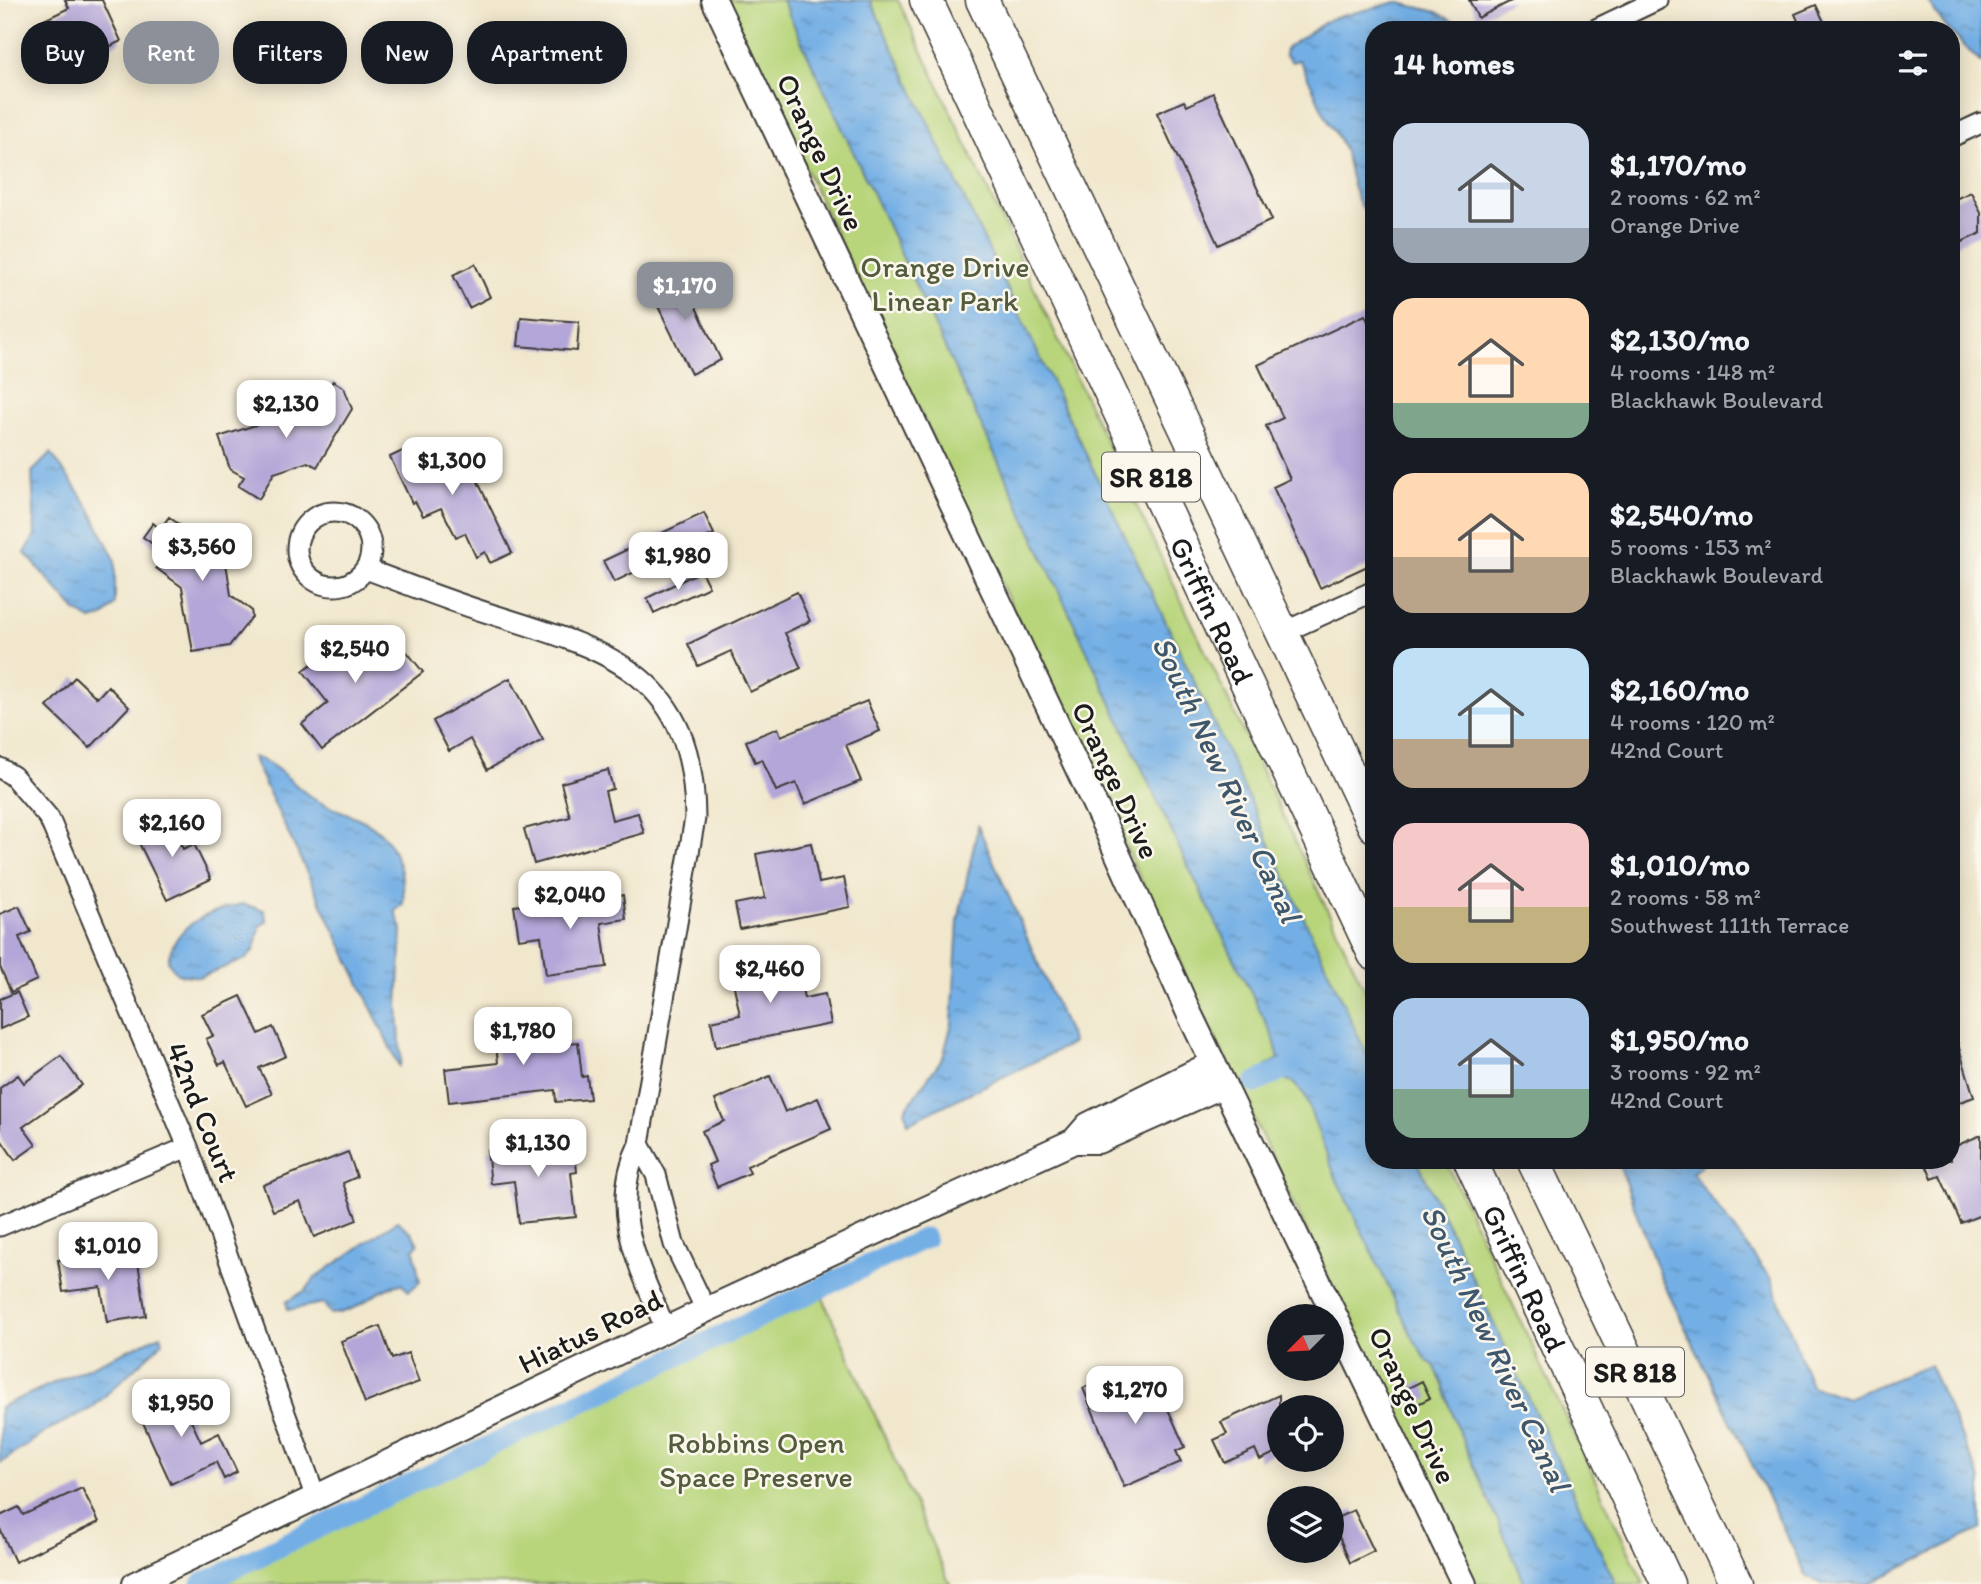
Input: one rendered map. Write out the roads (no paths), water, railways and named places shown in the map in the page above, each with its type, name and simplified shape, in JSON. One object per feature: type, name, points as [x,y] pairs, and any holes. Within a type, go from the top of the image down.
[{"type":"main road","name":"Griffin Road","points":[[926,0],[1365,935]]},
{"type":"main road","name":"Griffin Road","points":[[982,0],[1365,807]]},
{"type":"main road","name":"Griffin Road","points":[[1474,1169],[1668,1584]]},
{"type":"main road","name":"Griffin Road","points":[[1537,1169],[1736,1584]]},
{"type":"street","name":"Orange Drive","points":[[714,0],[1105,826],[1135,898],[1464,1584]]},
{"type":"street","points":[[1613,21],[1657,0]]},
{"type":"street","points":[[1960,133],[1981,123]]},
{"type":"street","points":[[366,569],[442,599],[581,642],[622,663],[646,681],[685,743],[695,778],[695,818],[639,1144],[628,1166],[624,1187],[635,1258],[666,1330]]},
{"type":"street","points":[[1282,634],[1365,595]]},
{"type":"street","name":"42nd Court","points":[[0,768],[13,776],[49,818],[188,1147],[316,1498]]},
{"type":"street","name":"Hiatus Road","points":[[135,1584],[706,1310],[1074,1141],[1098,1141],[1219,1074]]},
{"type":"street","points":[[639,1144],[656,1175],[674,1244],[706,1310]]},
{"type":"street","points":[[0,1226],[188,1147]]},
{"type":"water","name":"South New River Canal","points":[[782,0],[870,0],[1221,738],[1365,1050],[1365,1169],[1421,1169],[1616,1584],[1525,1584],[1457,1427],[1434,1365],[1427,1361],[1412,1336],[1335,1176],[1304,1094],[1292,1082],[1283,1078],[1274,1083],[1266,1066],[1279,1059],[1274,1039],[1183,856]]},
{"type":"water","points":[[1927,0],[1981,0],[1981,63],[1960,41],[1960,21],[1942,21]]},
{"type":"water","points":[[1396,2],[1437,12],[1452,21],[1365,21],[1365,211],[1353,187],[1344,149],[1321,108],[1303,67],[1299,60],[1292,62],[1285,55],[1286,48],[1330,19]]},
{"type":"water","points":[[51,453],[89,507],[115,560],[115,604],[103,617],[91,620],[76,611],[25,553],[35,535],[32,472]]},
{"type":"water","points":[[252,757],[270,764],[314,799],[364,821],[383,836],[396,856],[403,892],[403,904],[395,911],[402,929],[398,1007],[399,1066]]},
{"type":"water","points":[[978,826],[1073,1043],[908,1123],[905,1110],[943,1057],[952,1023],[958,921]]},
{"type":"water","points":[[242,904],[264,910],[267,921],[260,926],[254,950],[246,959],[200,977],[177,974],[168,961],[178,937],[206,915]]},
{"type":"water","points":[[1620,1169],[1697,1169],[1692,1173],[1771,1279],[1811,1386],[1847,1398],[1929,1365],[1981,1480],[1981,1529],[1868,1584],[1822,1584],[1806,1575],[1659,1274]]},
{"type":"water","points":[[397,1221],[412,1233],[418,1244],[414,1249],[420,1282],[409,1291],[401,1284],[392,1286],[341,1313],[331,1314],[323,1303],[288,1310],[286,1302],[306,1290],[315,1278]]},
{"type":"water","points":[[161,1335],[163,1342],[92,1408],[50,1429],[0,1463],[0,1407]]},
{"type":"waterway","points":[[1255,1083],[1294,1064]]},
{"type":"waterway","points":[[201,1584],[925,1238]]},
{"type":"park label","name":"Orange Drive Linear Park","points":[[945,283]]},
{"type":"park label","name":"Robbins Open Space Preserve","points":[[756,1459]]}]
